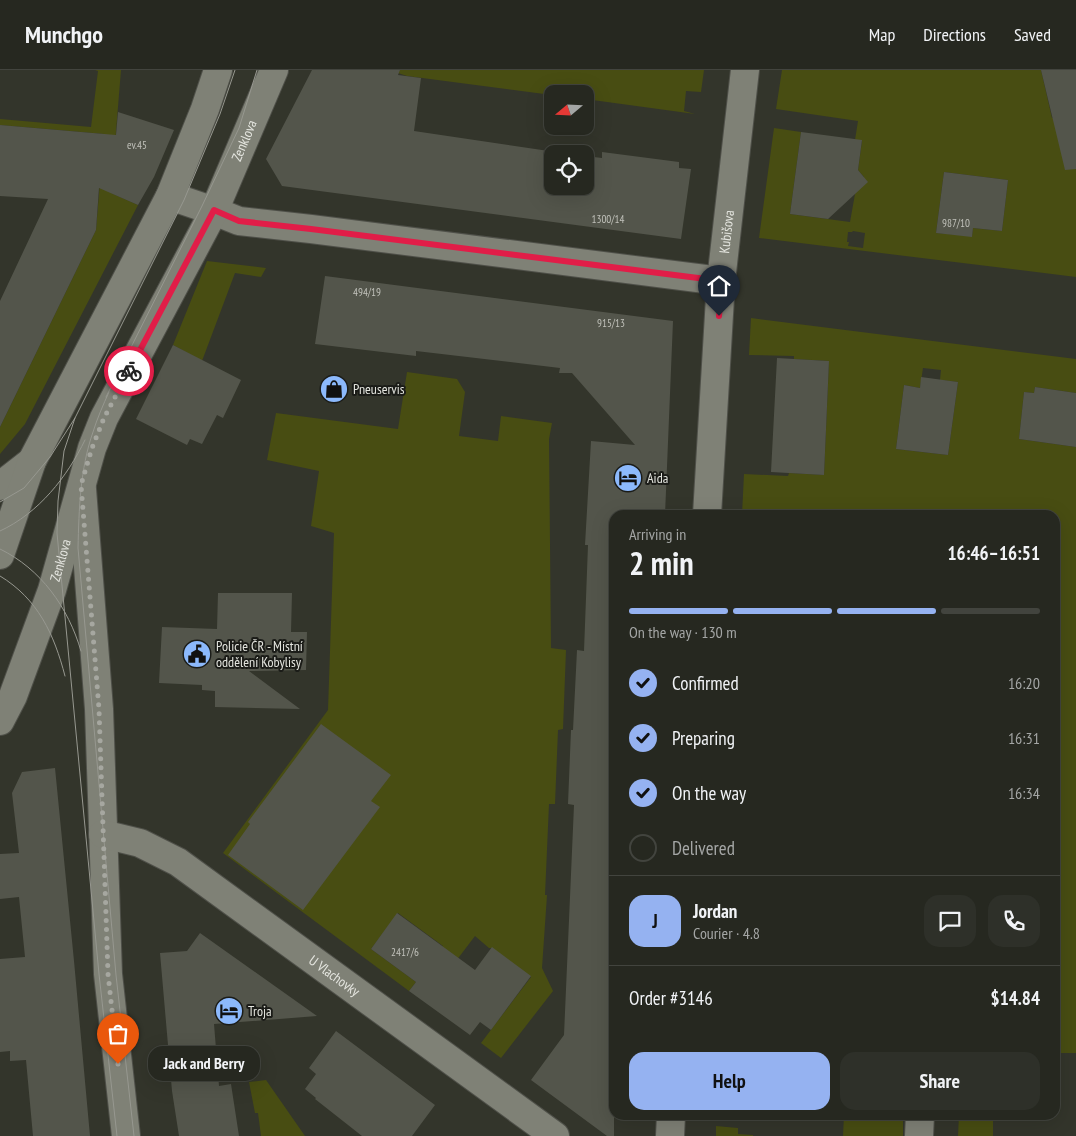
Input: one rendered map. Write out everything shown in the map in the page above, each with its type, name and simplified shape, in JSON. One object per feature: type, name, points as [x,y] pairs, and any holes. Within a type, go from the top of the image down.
[{"type":"street","points":[[0,555],[32,462],[170,196],[205,109],[218,70]]},
{"type":"street","name":"Zenklova","points":[[0,722],[12,696],[52,590],[92,448],[104,418],[214,210],[274,70]]},
{"type":"street","name":"Kubišova","points":[[707,510],[722,281],[745,70]]},
{"type":"street","points":[[170,196],[214,210],[239,221],[722,281]]},
{"type":"street","points":[[0,486],[32,462]]},
{"type":"street","points":[[81,485],[99,709],[108,974],[126,1136]]},
{"type":"street","name":"U Vlachovky","points":[[104,834],[140,843],[178,862],[555,1136]]},
{"type":"street","points":[[670,1136],[671,1120]]},
{"type":"street","points":[[919,1136],[920,1120]]},
{"type":"green space","points":[[95,70],[121,70],[111,193],[138,205],[25,424],[0,454],[0,427],[96,230],[104,134],[0,125],[0,119],[91,127],[98,71]]},
{"type":"green space","points":[[400,70],[704,70],[701,92],[686,91],[684,111],[695,114],[594,100],[594,85],[544,85],[544,94],[407,76],[398,73]]},
{"type":"green space","points":[[782,70],[1041,70],[1052,118],[1076,112],[1076,277],[759,238],[774,128],[801,132],[790,214],[850,222],[855,194],[864,177],[858,170],[862,141],[855,140],[858,121],[776,109]],"holes":[[[944,172],[1008,180],[1002,231],[973,228],[972,236],[936,233]],[[848,232],[865,233],[863,248],[848,246]]]},
{"type":"green space","points":[[207,261],[266,268],[261,277],[235,273],[202,361],[173,345]]},
{"type":"green space","points":[[751,318],[1076,359],[1076,393],[1035,387],[1034,393],[1024,392],[1019,439],[1076,447],[1076,1053],[1060,1053],[1060,510],[742,510],[744,474],[788,476],[789,473],[824,475],[829,361],[794,359],[794,356],[749,355]],"holes":[[[923,368],[941,370],[940,380],[958,382],[948,455],[896,449],[904,385],[920,388]]]},
{"type":"green space","points":[[407,372],[457,379],[465,392],[459,436],[498,441],[501,416],[552,423],[549,439],[551,648],[566,650],[563,729],[558,730],[555,804],[549,804],[545,895],[547,895],[542,968],[553,991],[501,1058],[481,1043],[531,977],[492,948],[489,948],[475,936],[453,965],[438,954],[443,946],[398,913],[371,949],[416,982],[409,991],[223,853],[328,710],[334,533],[311,526],[319,471],[267,460],[276,413],[398,429]]},
{"type":"green space","points":[[266,1080],[305,1136],[261,1136],[258,1113],[255,1113],[249,1082]]},
{"type":"green space","points":[[844,1120],[903,1120],[903,1136],[843,1136]]},
{"type":"green space","points":[[959,1120],[993,1120],[993,1136],[958,1136]]},
{"type":"green space","points":[[716,1126],[738,1128],[738,1134],[753,1136],[716,1136]]},
{"type":"building","points":[[312,70],[400,70],[398,75],[421,78],[414,131],[544,150],[544,195],[594,195],[594,157],[602,158],[602,152],[679,162],[679,168],[691,169],[681,239],[282,186],[266,159]]},
{"type":"building","points":[[1041,70],[1076,70],[1076,169],[1065,170]]},
{"type":"building","points":[[118,112],[174,130],[154,177],[138,205],[99,188],[96,230],[0,427],[0,301],[48,199],[0,196],[0,125],[116,135]]},
{"type":"building","points":[[801,132],[862,140],[858,170],[868,182],[828,219],[790,214]]},
{"type":"building","points":[[944,172],[1008,180],[1002,231],[973,228],[972,237],[936,233]]},
{"type":"building","points":[[325,276],[673,321],[665,510],[609,510],[609,1120],[614,1120],[614,1136],[607,1136],[531,1080],[564,1035],[574,805],[568,804],[571,730],[573,730],[577,650],[584,651],[588,545],[585,545],[591,441],[635,445],[572,373],[559,373],[560,368],[416,351],[416,356],[315,344]]},
{"type":"building","points":[[173,345],[241,380],[223,418],[217,415],[202,444],[190,439],[187,445],[136,419]]},
{"type":"building","points":[[777,358],[829,361],[824,475],[771,472]]},
{"type":"building","points":[[921,377],[958,382],[948,455],[896,449],[904,385],[920,388]]},
{"type":"building","points":[[1035,387],[1076,393],[1076,447],[1019,439],[1024,392],[1034,393]]},
{"type":"building","points":[[218,593],[292,593],[291,632],[307,632],[306,670],[249,671],[300,709],[215,707],[215,691],[202,690],[202,685],[159,683],[162,627],[217,629]]},
{"type":"building","points":[[321,724],[391,775],[371,801],[380,807],[303,910],[228,855],[250,824],[248,822]]},
{"type":"building","points":[[55,768],[90,1136],[33,1136],[26,1060],[10,1061],[10,1051],[0,1052],[0,959],[25,957],[19,897],[0,899],[0,854],[19,853],[12,793],[22,772]]},
{"type":"building","points":[[397,913],[475,970],[492,947],[531,976],[491,1030],[480,1022],[470,1035],[409,991],[416,982],[371,949]]},
{"type":"building","name":"Troja","points":[[200,933],[317,1016],[214,1024],[219,1086],[231,1084],[239,1136],[179,1136],[172,1091],[160,953],[187,951]]},
{"type":"building","points":[[336,1031],[435,1105],[412,1136],[362,1136],[305,1089],[316,1074],[309,1068]]},
{"type":"tram line","points":[[0,502],[24,488],[50,457],[75,418],[184,200],[220,114],[235,70]]},
{"type":"tram line","points":[[106,397],[239,128],[257,70]]},
{"type":"tram line","points":[[109,392],[100,412],[85,460],[78,548],[116,975],[134,1136]]},
{"type":"tram line","points":[[75,418],[64,451],[58,501],[57,533],[99,974],[117,1136]]},
{"type":"tram line","points":[[0,531],[27,514],[50,493],[70,467],[85,440]]},
{"type":"tram line","points":[[0,549],[28,567],[51,591],[69,619],[81,651]]},
{"type":"tram line","points":[[0,576],[25,595],[43,619],[56,646],[65,676]]},
{"type":"way so far","points":[[118,1064],[108,974],[99,709],[81,485],[92,448],[104,418],[129,371]]},
{"type":"place","name":"Pneuservis","points":[[334,389]]},
{"type":"place","name":"Aida","points":[[628,478]]},
{"type":"place","name":"Policie ČR - Místní oddělení Kobylisy","points":[[197,654]]},
{"type":"place","name":"Troja","points":[[229,1011]]},
{"type":"place","name":"Jack and Berry","points":[[118,1064]]},
{"type":"route","points":[[129,371],[214,210],[239,221],[722,281],[719,316]]}]
